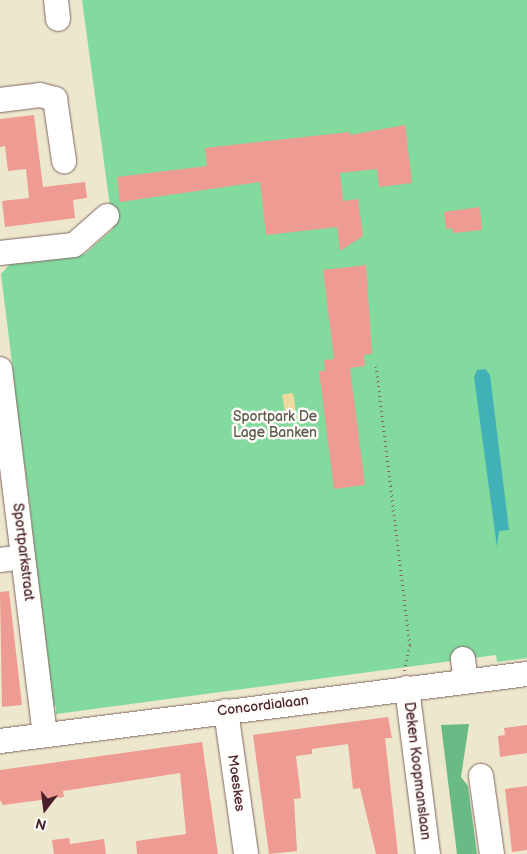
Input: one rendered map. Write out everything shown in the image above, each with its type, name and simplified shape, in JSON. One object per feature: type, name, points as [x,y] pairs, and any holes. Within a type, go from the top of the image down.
[{"type":"street","points":[[0,100],[40,95],[55,99],[64,161]]},
{"type":"street","points":[[0,254],[74,244],[107,216]]},
{"type":"street","name":"Sportparkstraat","points":[[0,369],[2,404],[45,735]]},
{"type":"street","points":[[0,560],[23,557]]},
{"type":"street","name":"Concordialaan","points":[[0,741],[405,688],[464,670],[527,674]]},
{"type":"street","name":"Deken Koopmanslaan","points":[[405,688],[428,854]]},
{"type":"street","name":"Moeskes","points":[[226,711],[246,854]]},
{"type":"street","points":[[481,776],[492,854]]},
{"type":"path","points":[[376,366],[410,645],[405,688]]},
{"type":"green space","name":"Sportpark De Lage Banken","points":[[82,0],[527,0],[527,658],[497,662],[496,655],[56,714],[56,706],[49,707],[42,678],[49,669],[40,592],[33,588],[26,533],[32,524],[21,437],[14,433],[7,379],[13,371],[1,274],[11,263],[85,254],[113,229]]},
{"type":"green space","points":[[469,724],[461,777],[468,786],[477,854],[457,854],[441,725]]},
{"type":"sand","points":[[293,393],[297,418],[286,419],[282,395]]},
{"type":"water","points":[[485,369],[490,375],[509,530],[499,531],[497,547],[474,377],[477,370]]},
{"type":"building","points":[[34,115],[43,187],[85,182],[87,198],[73,200],[75,218],[5,227],[2,201],[29,198],[26,169],[8,171],[5,146],[0,147],[0,119]]},
{"type":"building","points":[[405,125],[412,183],[379,187],[377,169],[340,173],[343,201],[358,199],[363,236],[340,251],[337,227],[266,235],[260,182],[120,202],[117,177],[207,166],[205,148],[350,132],[350,135]]},
{"type":"building","points":[[480,207],[482,230],[453,233],[452,228],[446,229],[444,212]]},
{"type":"building","points":[[366,265],[372,354],[364,355],[365,366],[350,368],[365,485],[334,489],[319,371],[325,371],[324,360],[334,359],[323,270]]},
{"type":"building","points":[[9,591],[22,705],[2,707],[0,592]]},
{"type":"building","points":[[388,717],[392,738],[385,738],[398,854],[376,854],[360,788],[353,789],[348,744],[312,749],[312,754],[296,756],[301,798],[294,799],[297,851],[269,854],[253,735]]},
{"type":"building","points":[[527,725],[527,753],[500,757],[498,736],[505,735],[504,728]]},
{"type":"building","points":[[202,742],[218,854],[137,854],[136,841],[186,834],[180,773],[63,791],[64,797],[3,805],[0,800],[0,770]]},
{"type":"building","points":[[527,786],[527,850],[512,852],[505,789]]},
{"type":"building","points":[[69,838],[70,844],[104,839],[106,854],[54,854],[52,840]]}]
